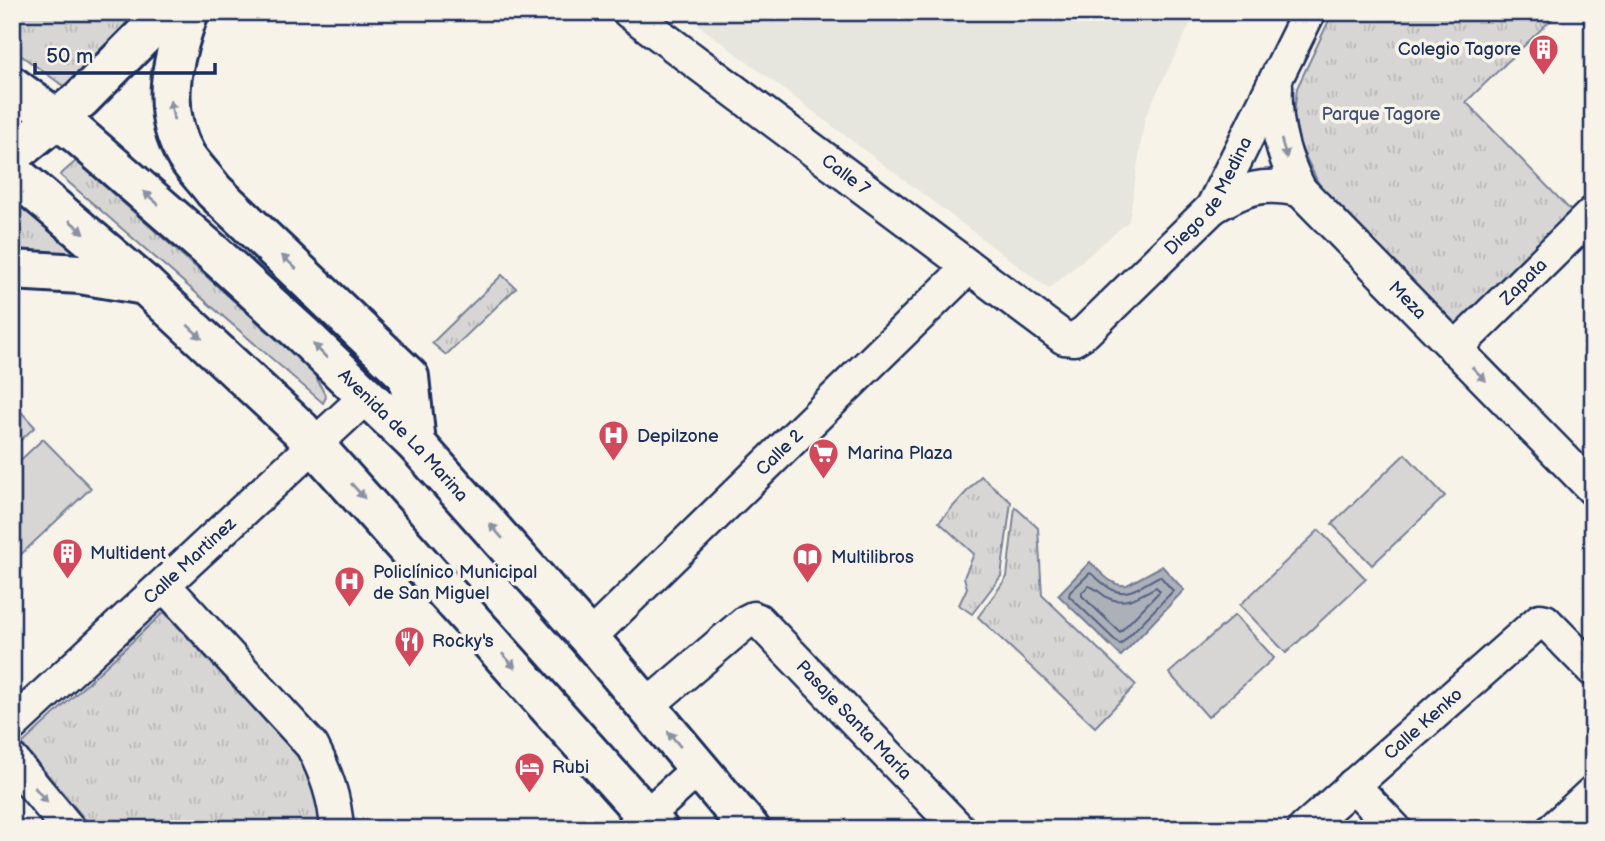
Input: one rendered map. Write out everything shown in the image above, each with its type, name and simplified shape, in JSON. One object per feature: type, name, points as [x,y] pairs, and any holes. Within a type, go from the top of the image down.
[{"type":"main road","points":[[12,155],[112,70],[167,12]]},
{"type":"main road","points":[[189,12],[173,61],[169,93],[175,127],[186,156],[214,191],[409,377],[416,444]]},
{"type":"main road","name":"Avenida de La Marina","points":[[12,86],[57,118],[220,259],[416,444],[589,638],[750,829]]},
{"type":"main road","points":[[12,172],[145,285],[315,444],[646,824]]},
{"type":"main road","points":[[12,270],[80,274],[145,285]]},
{"type":"street","name":"Calle 7","points":[[629,12],[1063,338]]},
{"type":"street","name":"Diego de Medina","points":[[1063,338],[1074,339],[1085,332],[1212,208],[1309,12]]},
{"type":"street","name":"Meza","points":[[1276,82],[1275,105],[1283,147],[1300,190],[1591,483]]},
{"type":"street","points":[[1212,208],[1245,189],[1274,185],[1300,190]]},
{"type":"street","name":"Zapata","points":[[1455,349],[1593,213]]},
{"type":"street","name":"Calle 2","points":[[589,638],[968,268]]},
{"type":"street","name":"Calle Martinez","points":[[12,725],[366,397]]},
{"type":"street","points":[[164,585],[312,746],[326,772],[335,803],[337,829]]},
{"type":"street","name":"Pasaje Santa María","points":[[647,706],[753,618],[758,620],[958,829]]},
{"type":"street","name":"Calle Kenko","points":[[1304,829],[1543,620],[1593,670]]},
{"type":"street","points":[[12,760],[69,829]]},
{"type":"street","points":[[646,824],[699,768]]},
{"type":"street","points":[[1353,785],[1395,829]]},
{"type":"street","points":[[1553,829],[1593,792]]},
{"type":"shaded area","points":[[681,12],[1196,12],[1145,117],[1129,221],[1049,289]]},
{"type":"green space","points":[[12,12],[151,12],[69,90],[12,49]]},
{"type":"green space","name":"Parque Tagore","points":[[1333,12],[1559,12],[1466,102],[1574,214],[1451,331],[1323,193],[1300,145],[1294,116],[1297,88]]},
{"type":"green space","points":[[76,161],[313,371],[326,397],[323,403],[60,175]]},
{"type":"green space","points":[[12,200],[83,257],[12,253]]},
{"type":"green space","points":[[502,275],[516,288],[446,355],[432,343]]},
{"type":"green space","points":[[12,402],[35,427],[12,448]]},
{"type":"green space","points":[[43,439],[91,488],[12,563],[12,468]]},
{"type":"green space","points":[[1405,454],[1445,496],[1372,565],[1332,524]]},
{"type":"green space","points":[[981,476],[1011,502],[1001,576],[972,614],[959,605],[967,588],[964,577],[974,554],[939,522]]},
{"type":"green space","points":[[1015,507],[1038,528],[1042,595],[1136,685],[1095,727],[978,617],[1007,577]]},
{"type":"green space","points":[[1319,530],[1366,579],[1286,653],[1240,605]]},
{"type":"green space","points":[[164,612],[294,752],[315,788],[321,829],[93,829],[22,744]]},
{"type":"green space","points":[[1235,615],[1274,658],[1208,717],[1169,673]]},
{"type":"water","points":[[1090,562],[1107,578],[1121,585],[1127,585],[1162,566],[1184,590],[1121,656],[1058,595]]},
{"type":"place","name":"Colegio Tagore","points":[[1544,76]]},
{"type":"place","name":"Depilzone","points":[[614,463]]},
{"type":"place","name":"Marina Plaza","points":[[824,480]]},
{"type":"place","name":"Multident","points":[[67,580]]},
{"type":"place","name":"Multilibros","points":[[808,584]]},
{"type":"place","name":"Policlínico Municipal de San Miguel","points":[[350,609]]},
{"type":"place","name":"Rocky's","points":[[409,668]]},
{"type":"place","name":"Rubi","points":[[529,794]]}]
